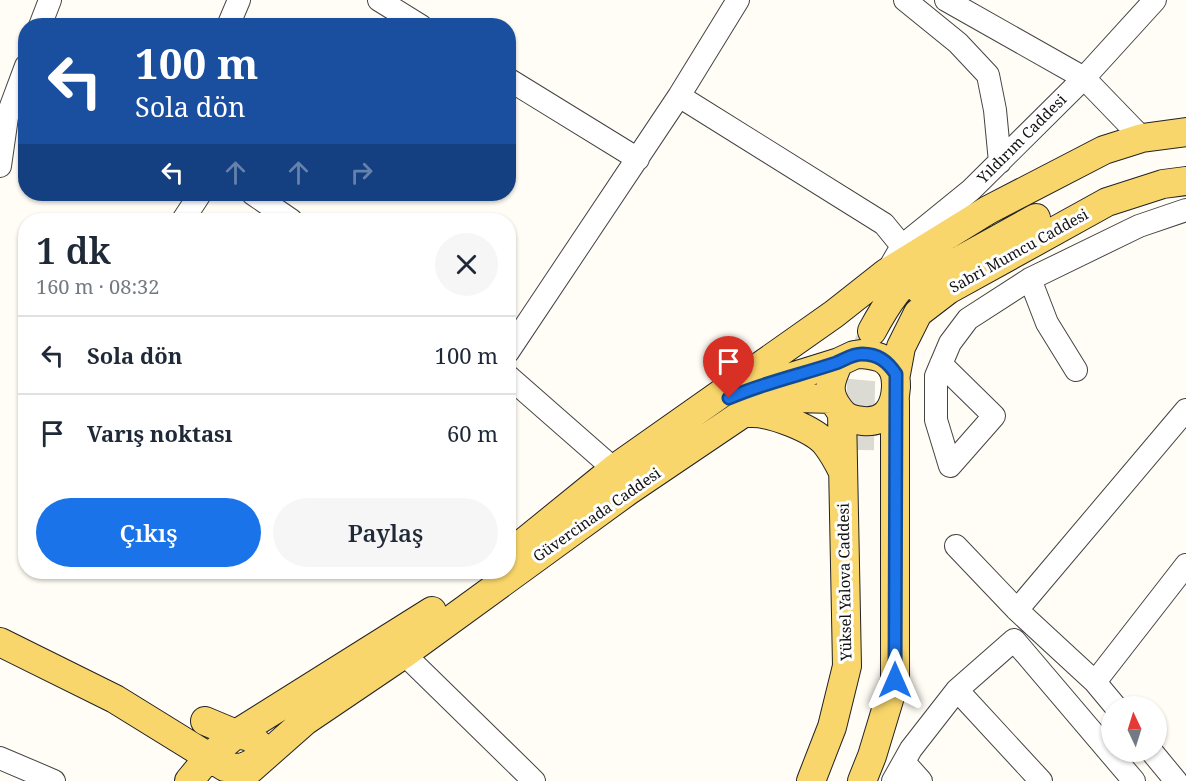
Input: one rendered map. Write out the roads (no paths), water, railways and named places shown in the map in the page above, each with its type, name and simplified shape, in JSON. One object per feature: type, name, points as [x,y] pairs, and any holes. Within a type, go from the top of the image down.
[{"type":"main road","points":[[895,388],[889,411],[870,422],[852,420],[837,406],[830,388],[847,359],[861,319],[886,273],[988,210],[1104,150],[1142,138],[1186,132]]},
{"type":"main road","points":[[1186,147],[1119,164],[1071,182],[919,269],[889,299],[879,334],[913,294],[944,268],[1102,184],[1161,166],[1186,164]]},
{"type":"main road","name":"Sabri Mumcu Caddesi","points":[[895,388],[901,347],[918,313],[948,290],[1107,202],[1163,184],[1186,181]]},
{"type":"main road","name":"Güvercinada Caddesi","points":[[516,549],[614,469],[834,314],[886,273]]},
{"type":"main road","points":[[695,412],[746,391],[847,359],[873,355],[887,361],[895,388],[895,680],[873,756],[862,781]]},
{"type":"main road","name":"Güvercinada Caddesi","points":[[516,573],[628,492],[742,414],[771,402],[798,398],[837,406]]},
{"type":"main road","name":"Yüksel Yalova Caddesi","points":[[811,781],[832,727],[847,666],[859,457],[837,406]]},
{"type":"main road","points":[[742,414],[760,412],[790,421],[826,444],[859,457]]},
{"type":"main road","points":[[823,781],[854,713],[861,679],[859,457]]},
{"type":"main road","points":[[844,781],[866,726],[875,687],[877,648],[859,457]]},
{"type":"main road","points":[[189,781],[208,758],[236,734],[345,668],[479,579]]},
{"type":"main road","name":"Güvercinada Caddesi","points":[[236,781],[263,770],[305,721],[404,654],[508,579]]},
{"type":"main road","points":[[0,642],[115,699],[225,767],[263,770],[261,747],[250,737],[236,734],[205,721],[168,715],[115,699]]},
{"type":"main road","points":[[205,721],[250,716],[286,703]]},
{"type":"main road","points":[[208,758],[236,781]]},
{"type":"street","points":[[43,18],[50,0]]},
{"type":"street","points":[[231,18],[239,0]]},
{"type":"street","points":[[379,0],[408,18]]},
{"type":"street","points":[[516,340],[638,159],[738,0]]},
{"type":"street","points":[[909,3],[947,0],[1084,78],[1142,138]]},
{"type":"street","name":"Yıldırım Caddesi","points":[[886,273],[902,246],[971,190],[1000,162],[1084,78],[1155,0]]},
{"type":"street","points":[[909,3],[958,43],[988,75],[995,110],[1000,162]]},
{"type":"street","points":[[516,84],[638,159]]},
{"type":"street","points":[[0,166],[18,94]]},
{"type":"street","points":[[679,96],[884,224],[902,246]]},
{"type":"street","points":[[263,201],[281,213]]},
{"type":"street","points":[[941,364],[950,343],[968,319],[1030,279],[1138,226],[1186,210]]},
{"type":"street","points":[[1030,279],[1047,323],[1076,370]]},
{"type":"street","points":[[516,383],[614,469]]},
{"type":"street","points":[[1017,610],[1186,410]]},
{"type":"street","points":[[956,546],[1017,610],[1107,696]]},
{"type":"street","points":[[1095,682],[1186,565]]},
{"type":"street","points":[[921,781],[899,772],[911,749],[957,690],[1014,640],[1134,781]]},
{"type":"street","points":[[404,654],[534,781]]},
{"type":"street","points":[[957,690],[1041,781]]},
{"type":"street","points":[[0,758],[54,781]]},
{"type":"street","points":[[1160,762],[1176,781]]},
{"type":"tunnel","points":[[860,450],[863,362],[872,331]]}]
